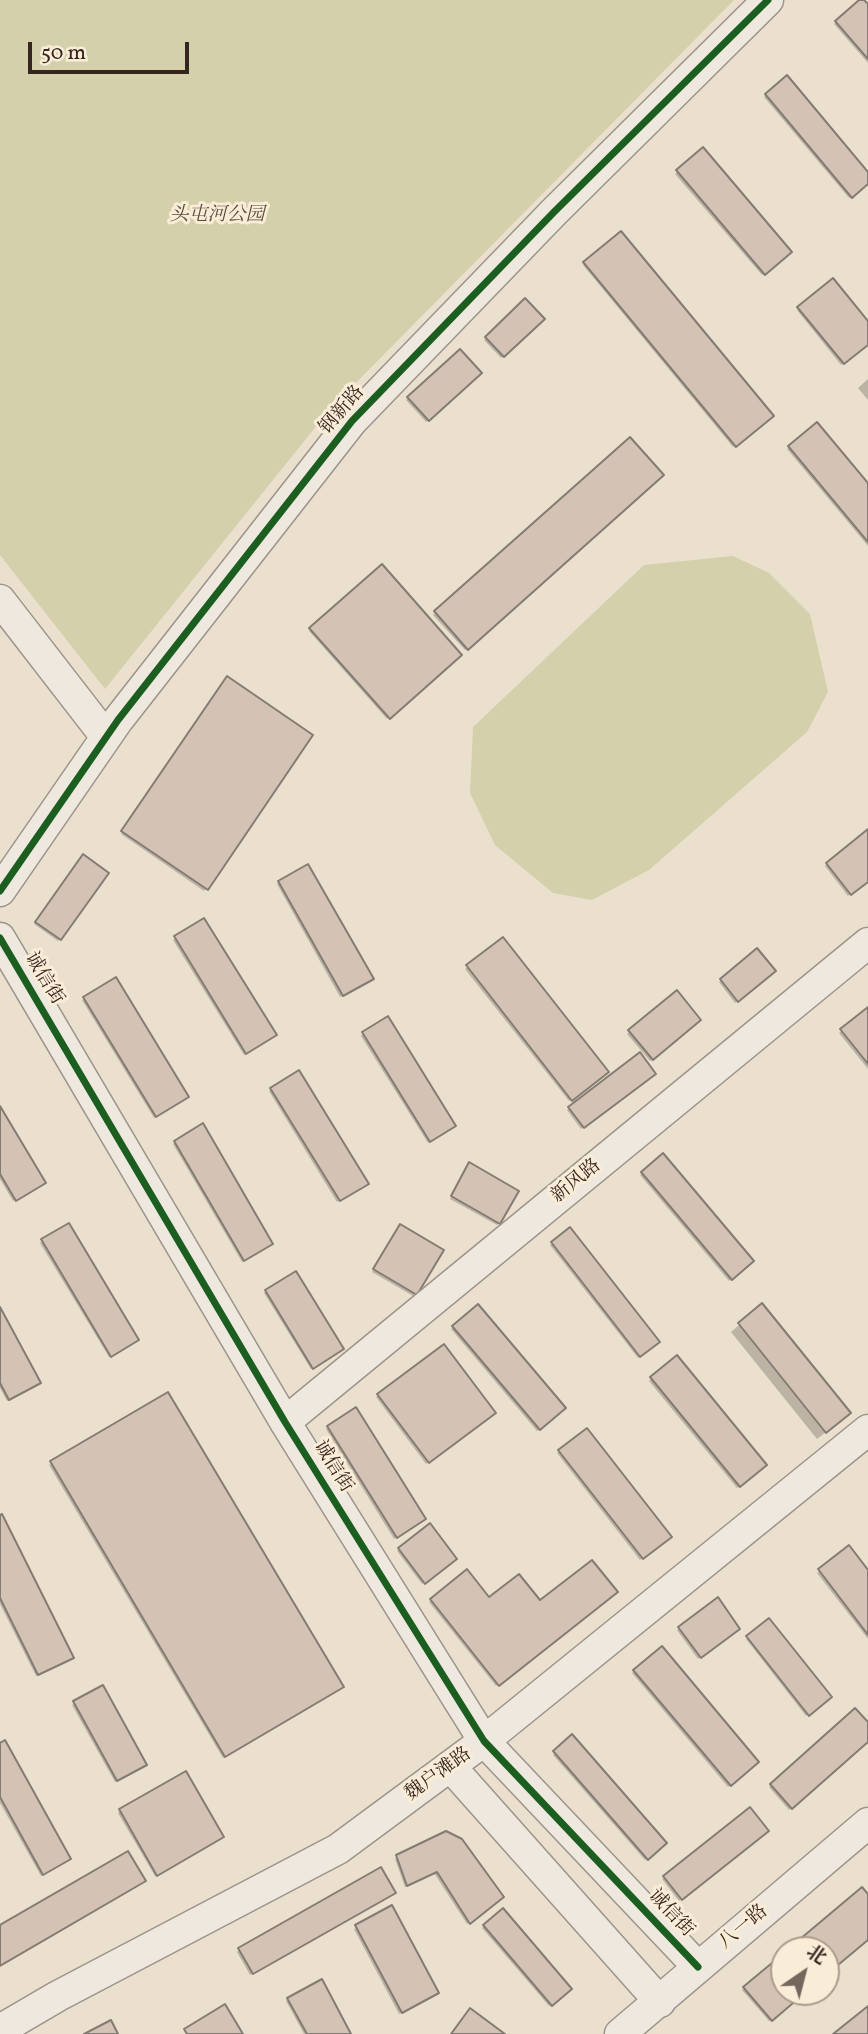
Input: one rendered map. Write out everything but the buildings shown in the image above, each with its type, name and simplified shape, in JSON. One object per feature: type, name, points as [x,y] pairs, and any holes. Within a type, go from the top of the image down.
[{"type":"street","name":"钢新路","points":[[0,891],[106,737],[352,421],[554,212],[768,0]]},
{"type":"street","points":[[0,600],[106,737]]},
{"type":"street","name":"诚信街","points":[[0,938],[285,1422],[484,1741],[698,1966]]},
{"type":"street","name":"新风路","points":[[285,1422],[868,943]]},
{"type":"street","name":"魏户滩路","points":[[0,2030],[58,1996],[338,1849],[484,1741],[868,1430]]},
{"type":"street","points":[[450,1766],[660,2002]]},
{"type":"street","name":"八一路","points":[[620,2034],[868,1823]]},
{"type":"green space","name":"头屯河公园","points":[[0,0],[734,0],[330,409],[105,689],[0,555]]},
{"type":"green space","points":[[733,556],[769,573],[810,614],[828,692],[807,732],[649,870],[592,900],[553,893],[495,845],[470,793],[473,727],[644,565]]},
{"type":"cycle path","points":[[0,891],[118,720],[352,421],[554,212],[768,0]]},
{"type":"cycle path","points":[[0,938],[285,1422],[484,1741],[698,1967]]}]
